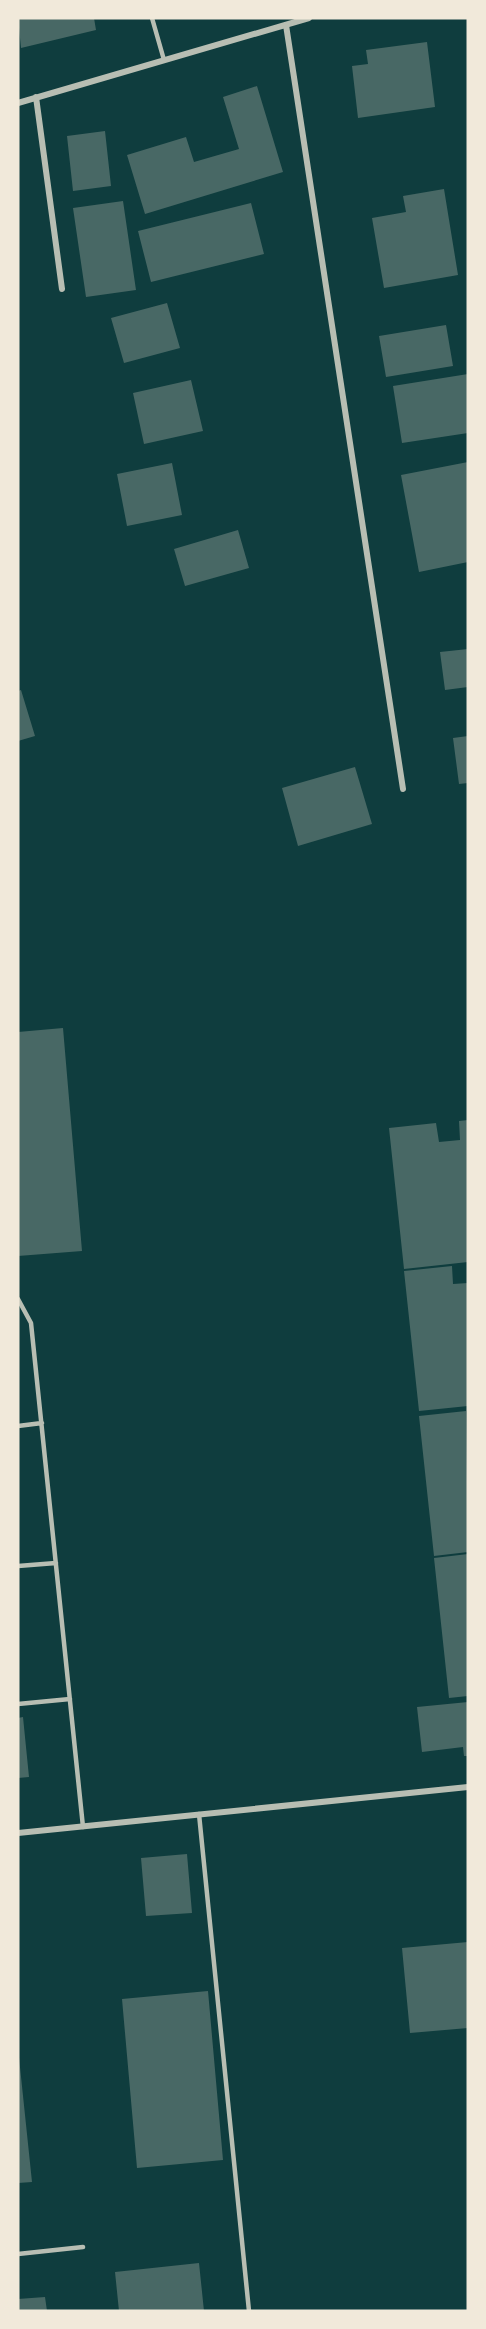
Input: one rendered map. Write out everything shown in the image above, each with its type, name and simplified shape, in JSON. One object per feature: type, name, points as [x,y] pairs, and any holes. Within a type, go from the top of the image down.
[{"type":"street","points":[[18,103],[309,18]]},
{"type":"street","points":[[286,25],[403,789]]},
{"type":"street","points":[[36,98],[62,289]]},
{"type":"street","points":[[18,1833],[468,1787]]},
{"type":"lane","points":[[152,18],[164,60]]},
{"type":"lane","points":[[18,1299],[31,1323],[83,1827]]},
{"type":"lane","points":[[18,1426],[42,1424]]},
{"type":"lane","points":[[18,1566],[56,1563]]},
{"type":"lane","points":[[18,1704],[70,1699]]},
{"type":"lane","points":[[199,1814],[249,2311]]},
{"type":"lane","points":[[18,2254],[83,2247]]},
{"type":"building","points":[[18,18],[94,18],[96,30],[21,48]]},
{"type":"building","points":[[427,42],[435,107],[358,118],[352,66],[368,64],[366,50]]},
{"type":"building","points":[[257,86],[283,172],[145,214],[127,155],[186,137],[194,162],[239,149],[223,97]]},
{"type":"building","points":[[105,131],[111,186],[73,191],[67,136]]},
{"type":"building","points":[[444,189],[458,275],[384,288],[372,218],[406,212],[403,196]]},
{"type":"building","points":[[123,201],[136,290],[86,297],[73,208]]},
{"type":"building","points":[[251,203],[264,254],[151,282],[138,231]]},
{"type":"building","points":[[167,303],[180,348],[124,363],[111,318]]},
{"type":"building","points":[[446,325],[453,366],[386,377],[379,336]]},
{"type":"building","points":[[468,374],[468,433],[402,443],[393,386]]},
{"type":"building","points":[[191,380],[203,431],[144,444],[133,393]]},
{"type":"building","points":[[468,462],[468,562],[419,572],[401,475]]},
{"type":"building","points":[[172,463],[182,515],[127,526],[117,474]]},
{"type":"building","points":[[238,530],[249,568],[185,586],[174,549]]},
{"type":"building","points":[[468,649],[468,687],[445,690],[440,652]]},
{"type":"building","points":[[21,690],[35,736],[18,741],[18,691]]},
{"type":"building","points":[[468,736],[468,783],[459,784],[453,738]]},
{"type":"building","points":[[355,767],[372,824],[298,846],[282,788]]},
{"type":"building","points":[[63,1028],[82,1251],[18,1256],[18,1032]]},
{"type":"building","points":[[468,1120],[468,1262],[404,1269],[389,1128],[436,1123],[439,1142],[460,1140],[459,1121]]},
{"type":"building","points":[[452,1266],[453,1284],[468,1283],[468,1406],[419,1411],[404,1271]]},
{"type":"building","points":[[466,1411],[468,1552],[434,1556],[419,1416]]},
{"type":"building","points":[[468,1554],[468,1696],[449,1698],[434,1558]]},
{"type":"building","points":[[468,1702],[468,1756],[464,1756],[463,1747],[422,1752],[417,1707]]},
{"type":"building","points":[[23,1717],[29,1777],[18,1778],[18,1718]]},
{"type":"building","points":[[187,1854],[192,1913],[146,1916],[141,1858]]},
{"type":"building","points":[[468,1942],[468,2028],[410,2033],[402,1948]]},
{"type":"building","points":[[208,1991],[223,2160],[137,2168],[122,1999]]},
{"type":"building","points":[[18,2048],[32,2182],[18,2183]]},
{"type":"building","points":[[199,2263],[204,2311],[119,2311],[115,2272]]},
{"type":"building","points":[[45,2297],[47,2311],[18,2311],[18,2299]]}]
